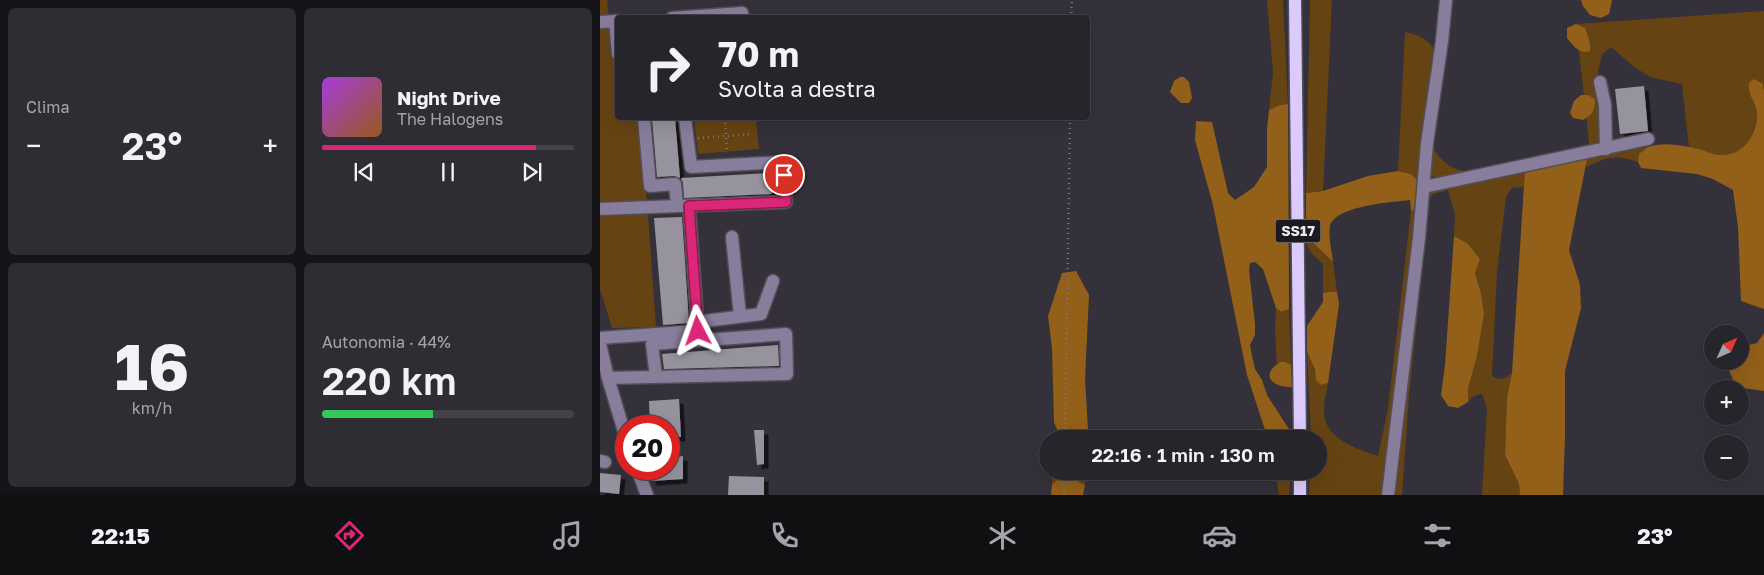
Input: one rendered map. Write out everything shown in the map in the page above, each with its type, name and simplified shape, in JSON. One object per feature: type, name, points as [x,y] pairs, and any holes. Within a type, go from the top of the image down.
[{"type":"main road","name":"SS17","points":[[1295,0],[1300,430]]},
{"type":"main road","points":[[1300,480],[1300,495]]},
{"type":"street","points":[[1388,495],[1424,187],[1427,143],[1446,0]]},
{"type":"street","points":[[714,15],[742,13],[742,15]]},
{"type":"street","points":[[600,22],[615,21]]},
{"type":"street","points":[[1600,82],[1605,105],[1606,149]]},
{"type":"street","points":[[600,338],[698,331],[683,206],[675,184],[650,186],[644,120]]},
{"type":"street","points":[[600,209],[786,202],[784,162],[691,167],[685,120]]},
{"type":"street","points":[[1424,187],[1648,139]]},
{"type":"street","points":[[732,238],[740,316]]},
{"type":"street","points":[[697,322],[761,314],[772,281]]},
{"type":"street","points":[[608,378],[656,377],[787,374],[786,334],[652,344],[656,377]]},
{"type":"street","points":[[600,344],[619,415]]},
{"type":"street","points":[[641,480],[647,495]]},
{"type":"path","points":[[1071,15],[1072,0]]},
{"type":"path","points":[[724,120],[728,165]]},
{"type":"path","points":[[1065,430],[1070,120]]},
{"type":"path","points":[[688,139],[752,134]]},
{"type":"path","points":[[1064,495],[1065,480]]},
{"type":"shaded area","points":[[600,0],[609,0],[607,1],[615,63],[615,120],[641,120],[656,327],[612,328],[600,289]]},
{"type":"shaded area","points":[[1267,0],[1283,0],[1288,104],[1269,110],[1273,73]]},
{"type":"shaded area","points":[[1310,0],[1332,0],[1323,191],[1306,193]]},
{"type":"shaded area","points":[[1581,0],[1612,0],[1609,14],[1601,18],[1590,15]]},
{"type":"shaded area","points":[[1764,11],[1764,91],[1763,84],[1753,101],[1757,113],[1755,129],[1748,143],[1742,149],[1736,153],[1720,155],[1689,147],[1682,84],[1650,77],[1633,66],[1611,47],[1602,54],[1598,71],[1601,107],[1600,140],[1590,151],[1576,24]]},
{"type":"shaded area","points":[[1576,24],[1585,28],[1590,43],[1590,51],[1583,52],[1579,50],[1567,38],[1567,28]]},
{"type":"shaded area","points":[[1405,32],[1425,40],[1439,56],[1421,188],[1411,174],[1398,171]]},
{"type":"shaded area","points":[[1184,77],[1189,82],[1192,98],[1189,103],[1181,103],[1170,92],[1174,81]]},
{"type":"shaded area","points":[[1754,79],[1763,84],[1764,91],[1764,309],[1741,301],[1738,227],[1733,190],[1713,179],[1697,174],[1641,168],[1638,162],[1639,154],[1648,147],[1661,144],[1683,146],[1721,155],[1736,152],[1743,147],[1752,135],[1757,121],[1757,113],[1749,87],[1749,83]]},
{"type":"shaded area","points":[[1581,95],[1588,95],[1595,99],[1593,111],[1583,120],[1573,118],[1570,113],[1574,101]]},
{"type":"shaded area","points":[[1288,104],[1289,309],[1281,312],[1276,308],[1263,269],[1255,262],[1250,263],[1255,335],[1250,345],[1255,369],[1262,380],[1267,395],[1289,430],[1265,430],[1247,375],[1213,205],[1195,140],[1196,121],[1212,122],[1228,193],[1235,200],[1254,187],[1267,167],[1269,110]]},
{"type":"shaded area","points":[[694,120],[756,120],[759,149],[698,154]]},
{"type":"shaded area","points":[[1432,147],[1445,163],[1474,174],[1444,179],[1429,174]]},
{"type":"shaded area","points":[[1649,147],[1639,154],[1638,162],[1617,157],[1599,161],[1585,168],[1588,154]]},
{"type":"shaded area","points":[[1588,154],[1569,250],[1580,285],[1581,308],[1565,371],[1563,495],[1520,495],[1519,484],[1505,455],[1507,397],[1512,373],[1525,169]]},
{"type":"shaded area","points":[[1525,169],[1524,187],[1512,188],[1506,197],[1497,272],[1492,376],[1498,379],[1505,378],[1512,373],[1507,397],[1505,455],[1519,484],[1520,495],[1482,495],[1487,408],[1482,394],[1474,396],[1468,402],[1468,389],[1477,356],[1484,314],[1481,293],[1475,273],[1480,259],[1467,243],[1454,236],[1455,214],[1448,190],[1433,194],[1430,198],[1409,395],[1402,495],[1393,495],[1428,197],[1435,186]]},
{"type":"shaded area","points":[[1398,171],[1411,174],[1418,181],[1417,208],[1411,211],[1410,200],[1378,204],[1353,210],[1334,219],[1330,226],[1333,262],[1306,236],[1306,193],[1323,191],[1368,176]]},
{"type":"shaded area","points":[[1417,208],[1386,495],[1309,495],[1310,480],[1327,480],[1327,430],[1311,430],[1307,351],[1319,382],[1321,385],[1328,383],[1324,411],[1328,427],[1339,439],[1347,444],[1378,456],[1388,409],[1411,211]]},
{"type":"shaded area","points":[[1306,236],[1333,262],[1337,292],[1323,293],[1323,264],[1313,255],[1307,245]]},
{"type":"shaded area","points":[[1454,236],[1467,243],[1480,259],[1475,273],[1481,293],[1484,314],[1477,356],[1468,389],[1468,402],[1458,408],[1448,406],[1441,395],[1445,365]]},
{"type":"shaded area","points":[[1076,271],[1089,295],[1085,379],[1087,430],[1057,430],[1054,422],[1052,348],[1048,316],[1062,273]]},
{"type":"shaded area","points":[[1337,292],[1339,304],[1328,383],[1321,385],[1316,380],[1315,370],[1307,351],[1307,326],[1323,302],[1323,293]]},
{"type":"shaded area","points":[[1276,308],[1281,312],[1289,309],[1291,365],[1285,362],[1277,365]]},
{"type":"shaded area","points":[[1764,333],[1764,391],[1749,389],[1749,380],[1733,380],[1729,370],[1749,370],[1749,345],[1757,343]]},
{"type":"shaded area","points":[[1281,362],[1291,365],[1292,387],[1279,385],[1271,379],[1271,371]]},
{"type":"shaded area","points":[[1088,429],[1155,430],[1087,430]]},
{"type":"shaded area","points":[[1052,480],[1060,480],[1056,482],[1052,484]]},
{"type":"shaded area","points":[[1058,480],[1075,480],[1085,485],[1083,495],[1051,495],[1052,484]]},
{"type":"shaded area","points":[[1072,480],[1086,480],[1085,485]]},
{"type":"shaded area","points":[[1276,480],[1290,480],[1289,495],[1279,495]]},
{"type":"building","points":[[1644,86],[1648,131],[1620,134],[1615,89]]},
{"type":"building","points":[[652,120],[675,120],[680,178],[674,176],[657,177]]},
{"type":"building","points":[[770,173],[772,194],[684,198],[681,178]]},
{"type":"building","points":[[682,217],[689,323],[663,325],[654,218]]},
{"type":"building","points":[[778,345],[779,366],[664,369],[662,354]]},
{"type":"building","points":[[679,399],[680,415],[650,415],[649,401]]},
{"type":"building","points":[[754,430],[764,430],[764,464],[757,465]]},
{"type":"building","points":[[680,456],[683,456],[683,479],[680,479]]},
{"type":"building","points":[[600,473],[615,474],[615,480],[620,480],[619,494],[600,492]]},
{"type":"building","points":[[729,476],[764,477],[764,495],[728,495]]},
{"type":"route","points":[[698,331],[689,206],[786,202],[784,175]]}]
